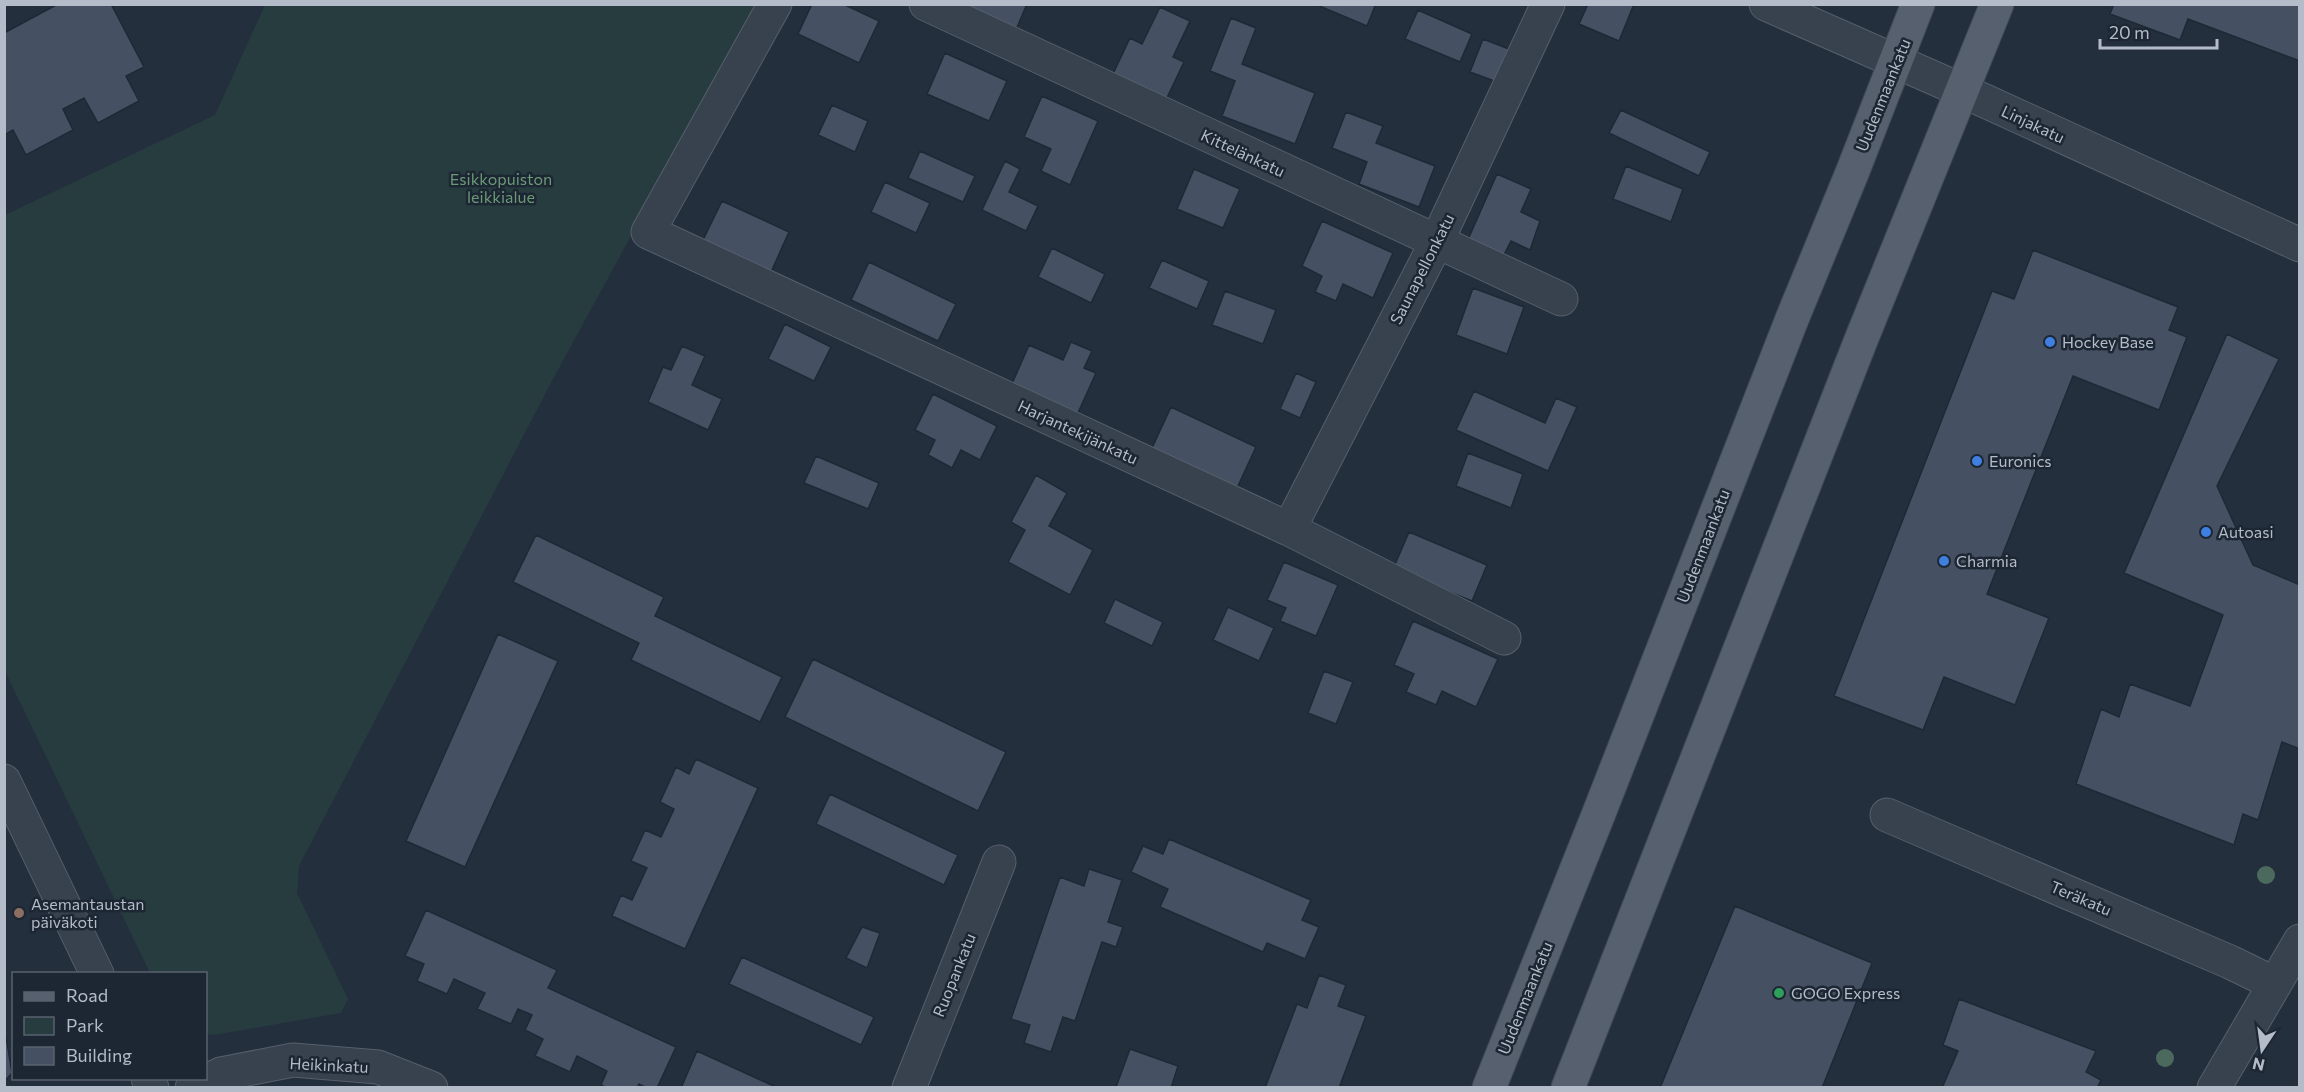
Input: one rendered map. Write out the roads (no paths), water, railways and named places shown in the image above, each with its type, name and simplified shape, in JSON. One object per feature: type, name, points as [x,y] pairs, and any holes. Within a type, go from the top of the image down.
[{"type":"main road","name":"Uudenmaankatu","points":[[1489,1088],[1792,319],[1897,62],[1918,4]]},
{"type":"main road","points":[[1568,1088],[1961,90],[1997,4]]},
{"type":"street","name":"Harjantekijänkatu","points":[[775,4],[648,232],[1289,529],[1504,638]]},
{"type":"street","name":"Kittelänkatu","points":[[926,4],[1436,243],[1561,299]]},
{"type":"street","name":"Saunapellonkatu","points":[[1289,529],[1436,243],[1548,4]]},
{"type":"street","name":"Linjakatu","points":[[1766,4],[1961,90],[2300,245]]},
{"type":"street","points":[[4,781],[96,972]]},
{"type":"street","name":"Teräkatu","points":[[1887,815],[2230,962],[2275,984]]},
{"type":"street","name":"Ruopankatu","points":[[909,1088],[999,861]]},
{"type":"street","points":[[2214,1088],[2300,941]]},
{"type":"street","name":"Heikinkatu","points":[[192,1088],[221,1074],[293,1060],[378,1067],[431,1088]]},
{"type":"place","name":"Hockey Base","points":[[2050,342]]},
{"type":"place","name":"Euronics","points":[[1977,461]]},
{"type":"place","name":"Autoasi","points":[[2206,532]]},
{"type":"place","name":"Charmia","points":[[1944,561]]},
{"type":"place","name":"Asemantaustan päiväkoti","points":[[19,913]]},
{"type":"place","name":"GOGO Express","points":[[1779,993]]},
{"type":"park label","name":"Esikkopuiston leikkialue","points":[[501,188]]}]
